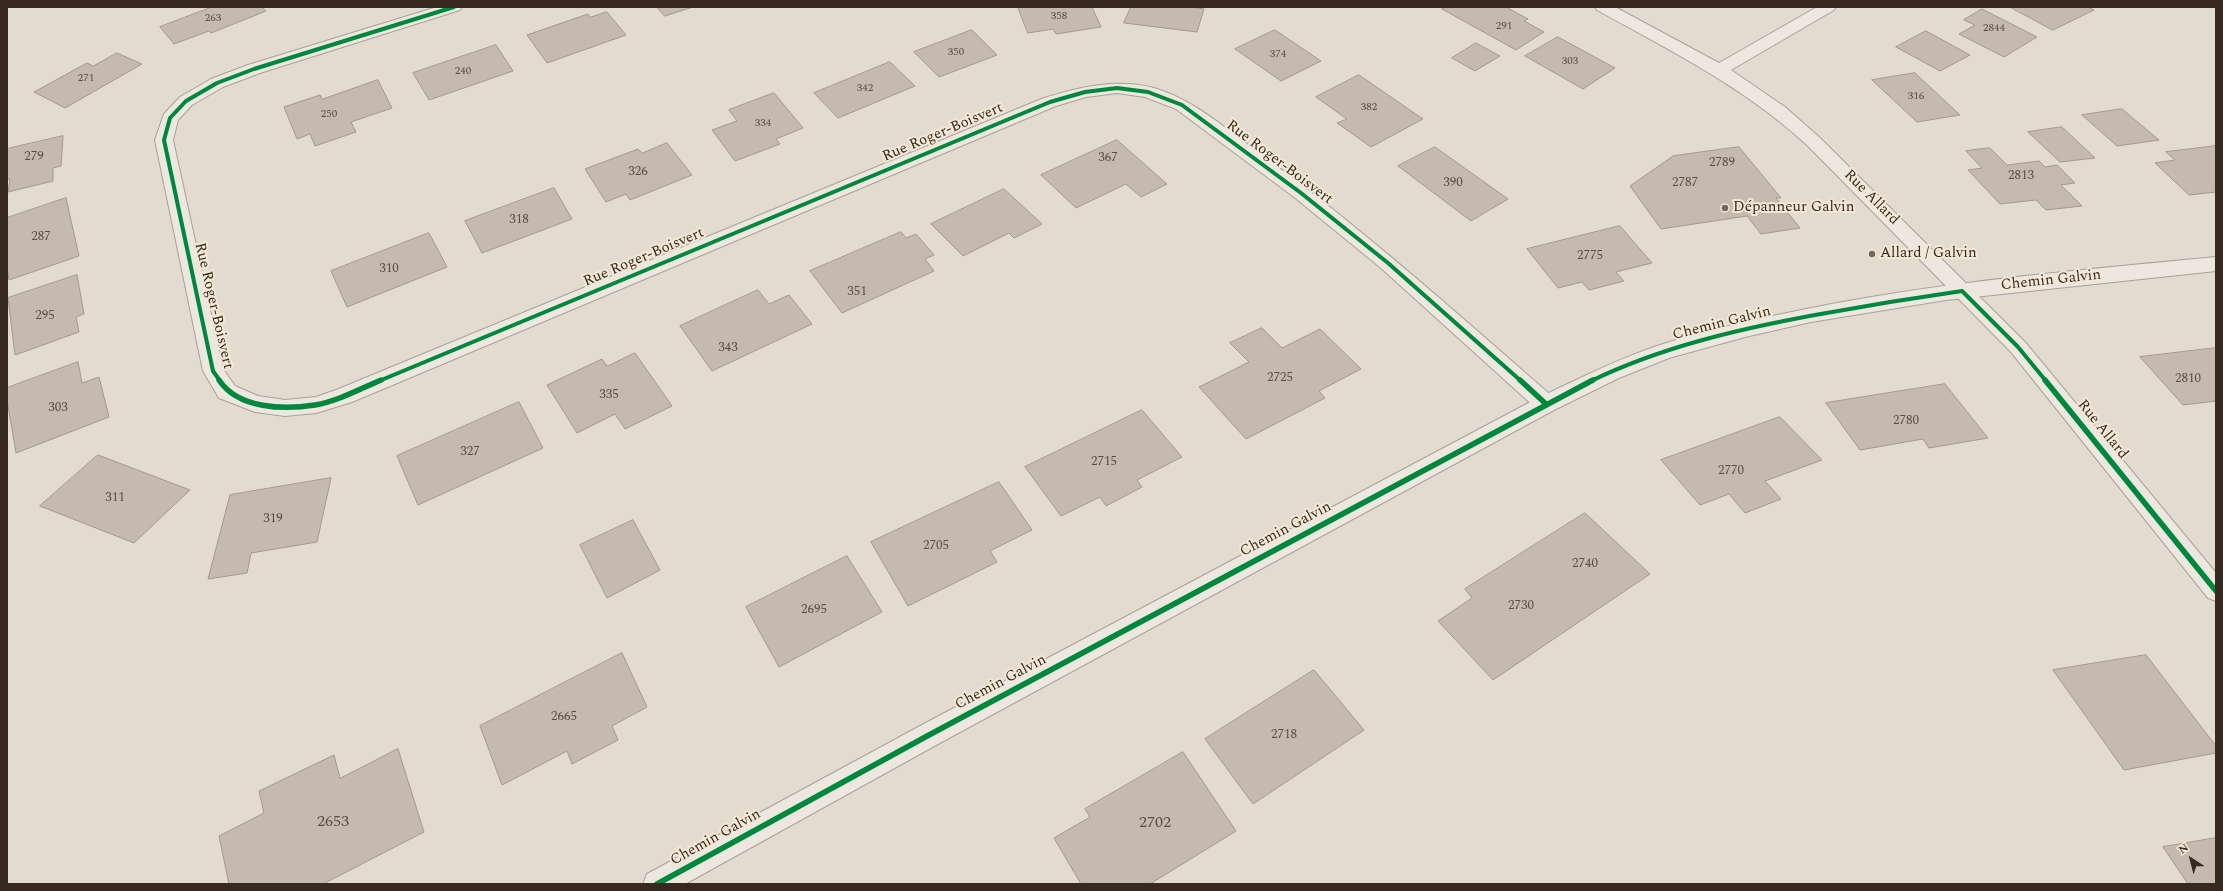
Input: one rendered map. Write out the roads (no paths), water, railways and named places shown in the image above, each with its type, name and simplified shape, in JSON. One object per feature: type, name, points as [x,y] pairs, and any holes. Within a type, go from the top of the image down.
[{"type":"street","name":"Rue Roger-Boisvert","points":[[454,7],[254,69],[223,81],[186,101],[170,118],[164,140],[167,155],[213,371],[227,392],[255,404],[285,408],[316,404],[344,396],[1050,102],[1080,92],[1111,88],[1138,89],[1160,94],[1182,105],[1301,193],[1388,263],[1546,404]]},
{"type":"street","name":"Rue Allard","points":[[1603,7],[1718,71],[1779,111],[1813,142],[2018,347],[2216,591]]},
{"type":"street","points":[[1718,71],[1828,7]]},
{"type":"street","name":"Chemin Galvin","points":[[657,884],[943,727],[1546,404],[1606,374],[1678,347],[1792,319],[1902,299],[1962,291],[2216,264]]},
{"type":"place","name":"Dépanneur Galvin","points":[[1725,208]]},
{"type":"place","name":"Allard / Galvin","points":[[1872,254]]}]
